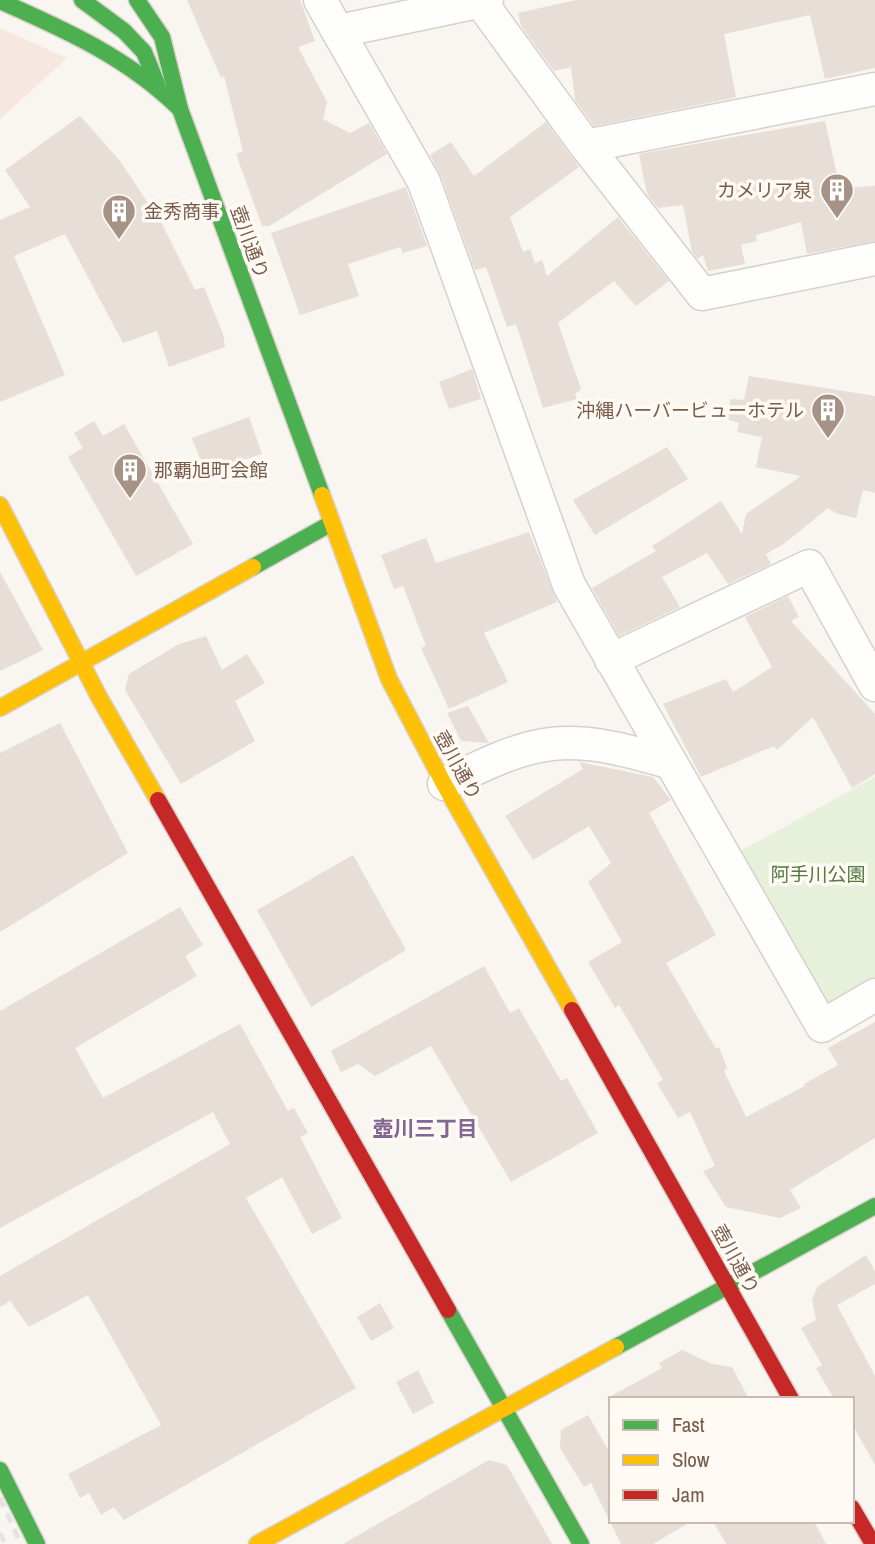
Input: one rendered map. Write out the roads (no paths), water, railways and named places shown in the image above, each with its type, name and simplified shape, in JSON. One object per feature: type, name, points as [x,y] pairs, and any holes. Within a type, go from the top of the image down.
[{"type":"main road","points":[[82,0],[124,31],[144,51],[157,84]]},
{"type":"main road","name":"壺川通り","points":[[137,0],[160,30],[169,55],[180,109],[389,679],[444,784],[790,1397]]},
{"type":"main road","points":[[160,0],[160,30]]},
{"type":"main road","name":"壺川通り","points":[[0,1],[75,34],[114,55],[157,84],[180,109]]},
{"type":"main road","points":[[59,8],[75,34]]},
{"type":"main road","points":[[0,505],[80,663],[581,1544]]},
{"type":"main road","points":[[0,708],[330,524]]},
{"type":"main road","points":[[257,1544],[875,1206]]},
{"type":"main road","points":[[0,1470],[37,1544]]},
{"type":"street","points":[[320,0],[424,182],[569,585],[668,762],[822,1026],[875,995]]},
{"type":"street","points":[[339,31],[484,1],[586,146],[702,294],[875,259]]},
{"type":"street","points":[[586,146],[875,89]]},
{"type":"street","points":[[611,660],[809,566],[875,685]]},
{"type":"street","points":[[444,784],[502,755],[558,741],[615,746],[668,762]]},
{"type":"railway","points":[[0,1498],[21,1544]]},
{"type":"railway","points":[[0,1533],[5,1544]]},
{"type":"place","name":"カメリア泉","points":[[837,220]]},
{"type":"place","name":"金秀商事","points":[[119,241]]},
{"type":"place","name":"沖縄ハーバービューホテル","points":[[828,440]]},
{"type":"place","name":"那覇旭町会館","points":[[130,500]]},
{"type":"district","name":"壺川三丁目","points":[[425,1128]]},
{"type":"park label","name":"阿手川公園","points":[[818,874]]}]
